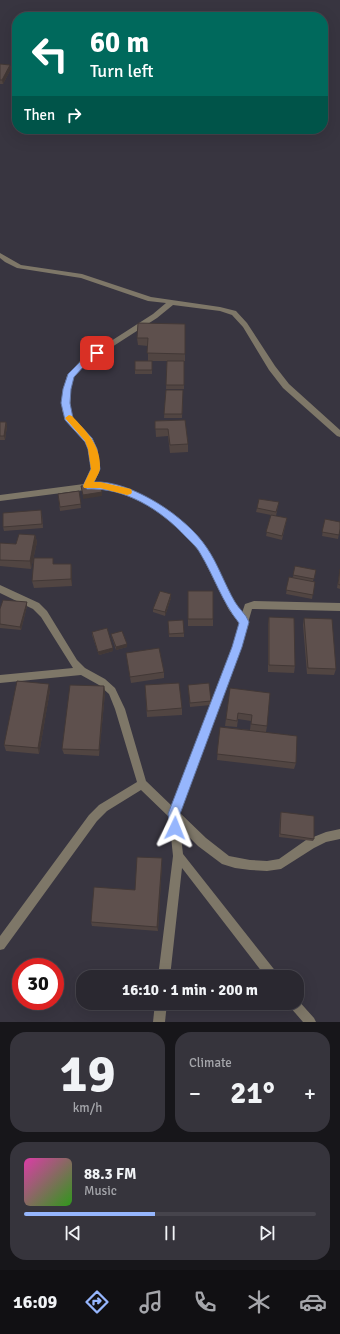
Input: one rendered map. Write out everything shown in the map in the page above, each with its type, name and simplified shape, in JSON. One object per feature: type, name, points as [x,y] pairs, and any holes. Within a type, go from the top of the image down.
[{"type":"street","points":[[0,255],[19,267],[82,276],[150,299],[220,309],[234,313],[245,325],[272,368],[286,386],[340,434]]},
{"type":"street","points":[[87,486],[96,469],[95,460],[89,440],[69,420],[66,410],[67,389],[71,376],[82,364],[155,316],[171,303]]},
{"type":"street","points":[[0,498],[100,485],[133,494],[156,506],[179,524],[203,550],[232,607],[244,622]]},
{"type":"street","points":[[0,589],[36,606],[44,614],[74,663],[82,671],[102,682],[112,692],[120,709],[142,784],[192,833],[226,860],[250,865],[267,866],[281,864],[310,844],[326,837],[340,834]]},
{"type":"street","points":[[165,970],[178,856],[174,814],[237,647],[248,607],[254,605],[340,607]]},
{"type":"street","points":[[0,679],[82,671]]},
{"type":"street","points":[[0,945],[93,818],[104,808],[142,784]]},
{"type":"street","points":[[178,856],[268,970]]},
{"type":"street","points":[[159,1022],[160,1010]]},
{"type":"street","points":[[300,1010],[310,1022]]},
{"type":"building","points":[[0,64],[10,65],[2,80],[0,80]]},
{"type":"building","points":[[138,323],[185,324],[185,354],[147,353],[148,338],[137,338]]},
{"type":"building","points":[[135,361],[152,361],[152,370],[135,370]]},
{"type":"building","points":[[167,361],[184,361],[184,385],[166,385]]},
{"type":"building","points":[[166,390],[183,390],[182,414],[164,414]]},
{"type":"building","points":[[185,420],[188,444],[170,445],[168,429],[155,429],[155,421]]},
{"type":"building","points":[[0,422],[6,422],[4,436],[0,436]]},
{"type":"building","points":[[100,483],[102,492],[83,495],[81,486]]},
{"type":"building","points":[[79,491],[81,504],[60,507],[58,494]]},
{"type":"building","points":[[259,499],[279,502],[276,512],[257,508]]},
{"type":"building","points":[[41,510],[42,524],[3,527],[3,513]]},
{"type":"building","points":[[271,515],[287,518],[282,536],[266,532]]},
{"type":"building","points":[[325,519],[340,522],[339,535],[322,532]]},
{"type":"building","points":[[19,534],[35,535],[30,561],[0,560],[0,543],[16,544]]},
{"type":"building","points":[[34,558],[53,558],[53,564],[71,564],[71,579],[32,581]]},
{"type":"building","points":[[295,566],[316,570],[314,579],[293,575]]},
{"type":"building","points":[[340,569],[340,585],[338,584]]},
{"type":"building","points":[[289,577],[315,582],[313,595],[286,590]]},
{"type":"building","points":[[160,591],[171,594],[165,612],[153,609]]},
{"type":"building","points":[[188,591],[213,591],[213,619],[188,619]]},
{"type":"building","points":[[3,600],[27,602],[20,627],[0,624],[0,609]]},
{"type":"building","points":[[269,617],[294,618],[295,666],[269,665]]},
{"type":"building","points":[[304,618],[332,619],[336,669],[308,668]]},
{"type":"building","points":[[183,620],[184,633],[169,634],[168,621]]},
{"type":"building","points":[[107,628],[113,648],[98,652],[92,632]]},
{"type":"building","points":[[122,631],[127,644],[116,647],[111,634]]},
{"type":"building","points":[[159,648],[164,672],[130,677],[126,653]]},
{"type":"building","points":[[17,681],[49,684],[38,748],[4,745]]},
{"type":"building","points":[[179,683],[182,708],[147,711],[145,685]]},
{"type":"building","points":[[209,683],[211,701],[190,703],[188,685]]},
{"type":"building","points":[[70,685],[104,686],[99,750],[62,749]]},
{"type":"building","points":[[230,688],[270,693],[267,726],[251,724],[252,715],[238,713],[237,721],[226,719]]},
{"type":"building","points":[[220,727],[297,736],[296,763],[217,754]]},
{"type":"building","points":[[281,812],[314,816],[314,839],[280,834]]},
{"type":"building","points":[[137,857],[162,858],[157,927],[91,922],[94,887],[135,890]]},
{"type":"slow traffic","points":[[69,418],[69,420],[89,440],[93,449],[96,469],[87,486],[100,485],[127,492]]},
{"type":"route","points":[[97,353],[75,370],[71,376],[67,389],[66,410],[69,420],[89,440],[93,449],[96,469],[87,486],[100,485],[133,494],[156,506],[179,524],[203,550],[232,607],[244,622],[237,647],[174,814],[175,828]]}]
